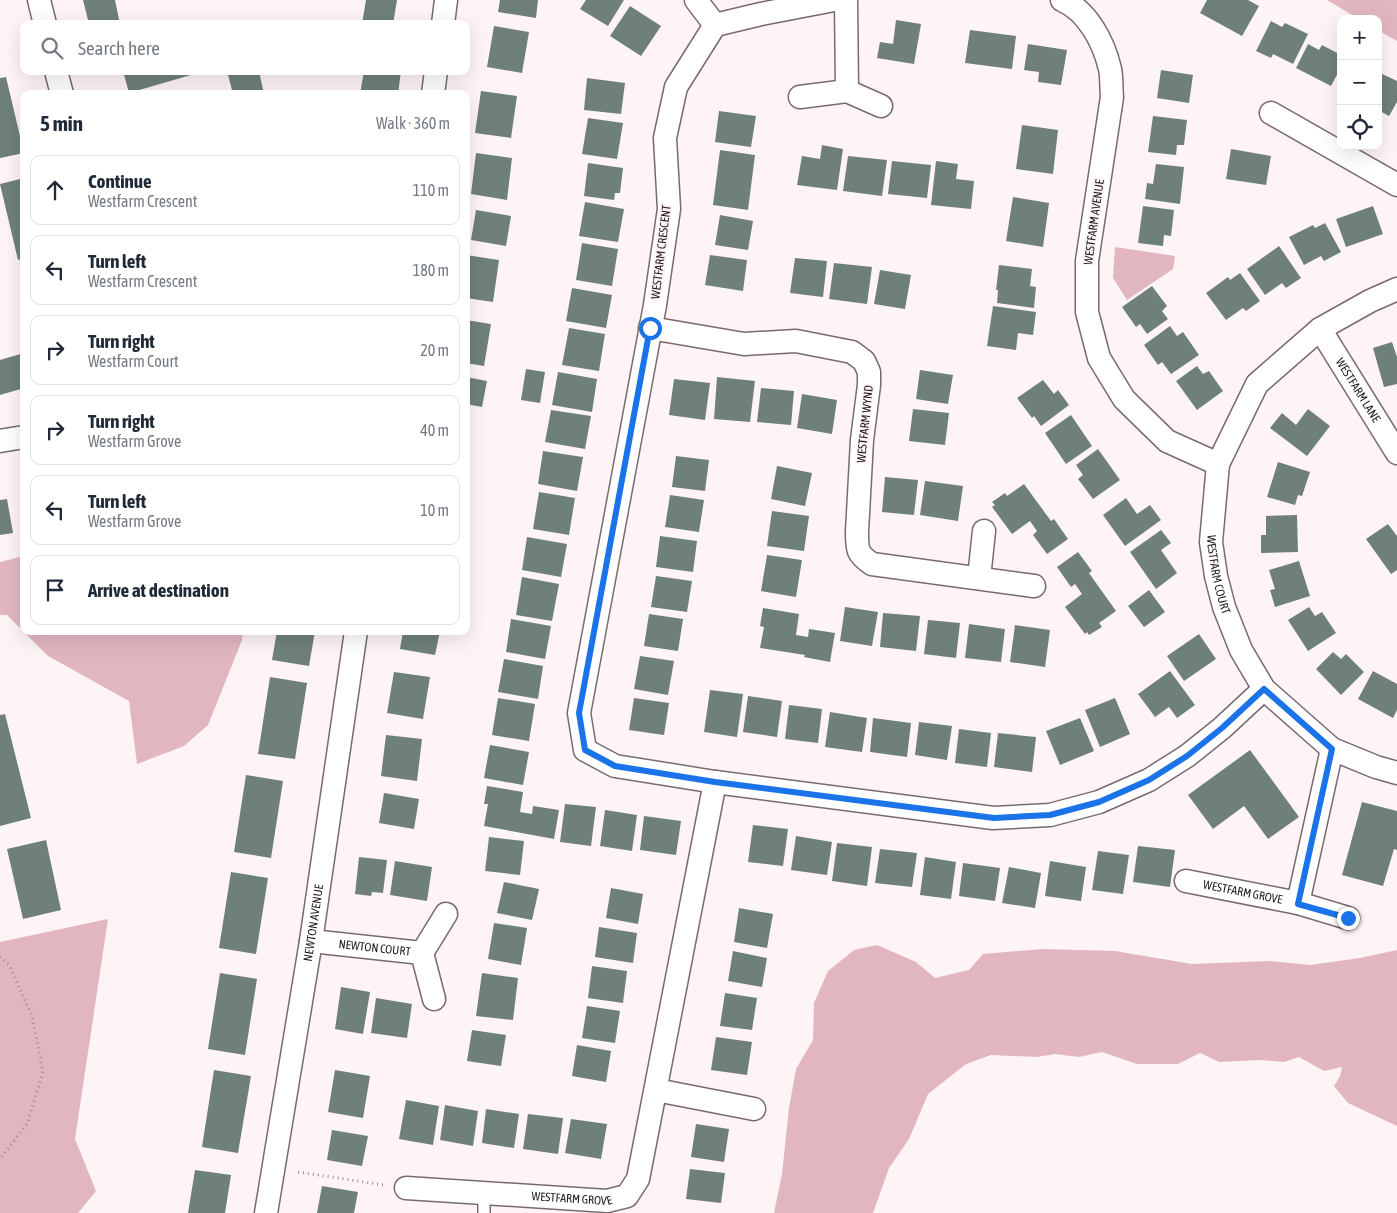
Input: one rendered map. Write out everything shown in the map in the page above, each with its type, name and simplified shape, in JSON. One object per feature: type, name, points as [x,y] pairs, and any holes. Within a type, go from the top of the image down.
[{"type":"street","points":[[39,0],[44,20]]},
{"type":"street","points":[[444,20],[446,0]]},
{"type":"street","points":[[696,0],[715,25],[834,0]]},
{"type":"street","points":[[846,0],[847,91]]},
{"type":"street","name":"WESTFARM AVENUE","points":[[1062,0],[1088,20],[1102,44],[1110,70],[1112,97],[1087,261],[1087,312],[1099,358],[1124,399],[1167,441],[1218,464]]},
{"type":"street","name":"WESTFARM CRESCENT","points":[[715,25],[676,87],[665,138],[669,209],[650,328],[579,713],[585,750],[615,766],[715,782],[994,818],[1050,815],[1099,802],[1149,780],[1187,756],[1222,728],[1264,689]]},
{"type":"street","points":[[57,75],[61,90]]},
{"type":"street","points":[[434,90],[435,75]]},
{"type":"street","points":[[800,96],[847,91],[881,106]]},
{"type":"street","points":[[1271,113],[1397,185]]},
{"type":"street","name":"WESTFARM COURT","points":[[1397,288],[1320,329],[1257,384],[1218,464],[1211,542],[1216,576],[1224,607],[1241,650],[1264,689],[1332,749],[1376,767],[1397,773]]},
{"type":"street","name":"WESTFARM WYND","points":[[650,328],[744,344],[796,341],[852,352],[864,360],[869,372],[869,386],[862,440],[858,523],[857,546],[861,557],[872,564],[1034,586]]},
{"type":"street","name":"WESTFARM LANE","points":[[1320,329],[1397,453]]},
{"type":"street","points":[[0,441],[20,437]]},
{"type":"street","points":[[978,578],[984,530]]},
{"type":"street","name":"NEWTON AVENUE","points":[[266,1213],[311,941],[355,635]]},
{"type":"street","name":"WESTFARM GROVE","points":[[1298,904],[1332,749]]},
{"type":"street","name":"WESTFARM GROVE","points":[[406,1188],[484,1203],[607,1201],[627,1196],[638,1179],[715,782]]},
{"type":"street","name":"WESTFARM GROVE","points":[[1186,881],[1298,904],[1348,918]]},
{"type":"street","name":"NEWTON COURT","points":[[311,941],[422,953],[446,914]]},
{"type":"street","points":[[422,953],[434,999]]},
{"type":"street","points":[[656,1090],[754,1109]]},
{"type":"path","points":[[0,957],[9,965],[32,1016],[43,1072],[26,1124],[0,1159]]},
{"type":"path","points":[[274,1168],[406,1188]]},
{"type":"shaded area","points":[[1327,0],[1397,0],[1397,41],[1382,32],[1382,15],[1352,15]]},
{"type":"shaded area","points":[[1115,247],[1175,256],[1173,269],[1127,300],[1113,278]]},
{"type":"shaded area","points":[[20,557],[20,628],[7,615],[0,615],[0,562]]},
{"type":"shaded area","points":[[27,635],[243,635],[208,725],[184,746],[137,764],[129,701],[48,656]]},
{"type":"shaded area","points":[[108,919],[75,1139],[96,1191],[78,1213],[0,1213],[0,942]]},
{"type":"shaded area","points":[[877,945],[916,962],[935,978],[969,970],[983,954],[1043,949],[1115,951],[1192,964],[1270,961],[1310,965],[1360,958],[1397,950],[1397,1126],[1348,1103],[1334,1086],[1340,1076],[1342,1067],[1324,1071],[1299,1057],[1284,1062],[1260,1060],[1219,1062],[1200,1053],[1178,1064],[1137,1064],[1102,1052],[1079,1057],[1055,1054],[1037,1057],[991,1055],[966,1064],[928,1094],[909,1139],[889,1168],[873,1213],[774,1213],[782,1174],[789,1108],[796,1069],[813,1040],[814,1003],[828,971],[854,950]]},
{"type":"building","points":[[83,0],[115,0],[119,20],[88,20]]},
{"type":"building","points":[[366,0],[397,0],[394,20],[363,20]]},
{"type":"building","points":[[500,0],[538,0],[536,18],[498,12]]},
{"type":"building","points":[[586,0],[624,0],[608,26],[580,9]]},
{"type":"building","points":[[1207,0],[1248,0],[1259,6],[1242,36],[1200,13]]},
{"type":"building","points":[[630,6],[661,26],[641,56],[610,36]]},
{"type":"building","points":[[896,20],[921,24],[914,64],[877,58],[880,42],[893,44]]},
{"type":"building","points":[[1271,21],[1282,27],[1285,23],[1308,34],[1293,64],[1273,54],[1271,58],[1256,51]]},
{"type":"building","points":[[494,26],[529,32],[522,73],[487,67]]},
{"type":"building","points":[[970,30],[1016,36],[1012,69],[965,63]]},
{"type":"building","points":[[1028,44],[1067,50],[1061,85],[1038,82],[1039,72],[1024,70]]},
{"type":"building","points":[[1308,44],[1319,50],[1322,45],[1337,53],[1337,75],[1331,86],[1296,68]]},
{"type":"building","points":[[1161,70],[1193,75],[1189,103],[1157,98]]},
{"type":"building","points":[[1382,74],[1397,81],[1397,102],[1389,116],[1382,112]]},
{"type":"building","points":[[124,75],[191,75],[139,90],[128,90]]},
{"type":"building","points":[[228,75],[260,75],[263,90],[232,90]]},
{"type":"building","points":[[363,75],[400,75],[399,90],[361,90]]},
{"type":"building","points":[[6,77],[20,136],[20,154],[0,158],[0,78]]},
{"type":"building","points":[[587,78],[625,83],[621,114],[584,110]]},
{"type":"building","points":[[481,91],[517,96],[511,138],[475,133]]},
{"type":"building","points":[[719,111],[756,116],[751,147],[715,142]]},
{"type":"building","points":[[1153,116],[1187,120],[1184,145],[1177,145],[1176,155],[1148,152]]},
{"type":"building","points":[[588,118],[623,123],[617,159],[582,154]]},
{"type":"building","points":[[1022,125],[1058,130],[1053,174],[1016,169]]},
{"type":"building","points":[[822,145],[843,149],[837,190],[797,185],[802,156],[820,159]]},
{"type":"building","points":[[1231,149],[1271,156],[1266,185],[1226,179]]},
{"type":"building","points":[[720,150],[755,155],[748,210],[713,205]]},
{"type":"building","points":[[476,153],[512,158],[507,200],[471,194]]},
{"type":"building","points":[[848,156],[887,160],[882,196],[843,191]]},
{"type":"building","points":[[892,161],[931,165],[927,198],[888,194]]},
{"type":"building","points":[[936,161],[958,164],[956,179],[974,181],[971,209],[931,205]]},
{"type":"building","points":[[588,163],[623,168],[620,193],[615,193],[614,200],[584,196]]},
{"type":"building","points":[[1156,164],[1184,167],[1180,204],[1145,199],[1147,183],[1153,184]]},
{"type":"building","points":[[20,179],[20,259],[18,260],[0,184]]},
{"type":"building","points":[[1013,197],[1049,203],[1043,247],[1006,241]]},
{"type":"building","points":[[585,202],[624,209],[618,242],[579,236]]},
{"type":"building","points":[[1143,206],[1174,210],[1171,236],[1164,235],[1163,246],[1138,243]]},
{"type":"building","points":[[1373,206],[1383,234],[1346,247],[1336,219]]},
{"type":"building","points":[[476,210],[511,216],[506,246],[471,240]]},
{"type":"building","points":[[720,215],[753,221],[748,250],[715,245]]},
{"type":"building","points":[[1325,223],[1341,252],[1324,261],[1321,256],[1304,265],[1289,237],[1313,225],[1315,228]]},
{"type":"building","points":[[582,243],[618,249],[612,286],[576,280]]},
{"type":"building","points":[[1279,246],[1301,278],[1286,288],[1282,283],[1265,295],[1247,269]]},
{"type":"building","points":[[710,255],[747,260],[743,291],[705,285]]},
{"type":"building","points":[[470,256],[499,260],[493,302],[470,299]]},
{"type":"building","points":[[795,258],[827,261],[823,297],[790,293]]},
{"type":"building","points":[[834,263],[872,267],[867,304],[829,299]]},
{"type":"building","points":[[999,265],[1032,269],[1030,286],[1036,287],[1034,308],[997,303],[998,290],[996,290]]},
{"type":"building","points":[[880,270],[911,275],[905,309],[874,304]]},
{"type":"building","points":[[1240,273],[1260,301],[1246,311],[1243,308],[1226,320],[1206,293],[1228,277],[1230,280]]},
{"type":"building","points":[[1152,286],[1167,306],[1162,311],[1168,319],[1147,334],[1140,324],[1136,327],[1122,307]]},
{"type":"building","points":[[572,288],[612,295],[606,328],[566,321]]},
{"type":"building","points":[[993,306],[1036,312],[1033,335],[1018,333],[1016,350],[987,346]]},
{"type":"building","points":[[470,321],[491,324],[484,366],[470,364]]},
{"type":"building","points":[[1170,326],[1177,336],[1183,332],[1199,355],[1171,374],[1162,362],[1158,365],[1144,345]]},
{"type":"building","points":[[569,328],[605,334],[599,371],[562,365]]},
{"type":"building","points":[[1392,342],[1397,357],[1397,384],[1384,387],[1373,348]]},
{"type":"building","points":[[20,354],[20,389],[0,395],[0,360]]},
{"type":"building","points":[[1197,366],[1203,374],[1209,371],[1223,391],[1197,410],[1176,381]]},
{"type":"building","points":[[526,369],[545,372],[540,403],[521,400]]},
{"type":"building","points":[[920,370],[953,375],[948,404],[916,399]]},
{"type":"building","points":[[558,372],[597,379],[592,412],[552,405]]},
{"type":"building","points":[[717,377],[755,381],[750,422],[714,419]]},
{"type":"building","points":[[470,378],[487,381],[482,407],[470,405]]},
{"type":"building","points":[[674,379],[710,383],[705,420],[669,415]]},
{"type":"building","points":[[1043,380],[1054,394],[1058,390],[1069,405],[1041,426],[1034,416],[1032,418],[1017,398]]},
{"type":"building","points":[[761,388],[794,391],[791,425],[757,422]]},
{"type":"building","points":[[802,394],[837,400],[832,434],[797,428]]},
{"type":"building","points":[[913,409],[949,413],[945,445],[909,441]]},
{"type":"building","points":[[1308,409],[1330,426],[1307,456],[1270,428],[1282,413],[1296,425]]},
{"type":"building","points":[[551,410],[591,416],[585,449],[545,442]]},
{"type":"building","points":[[1071,415],[1092,446],[1066,464],[1045,433]]},
{"type":"building","points":[[1098,449],[1120,480],[1093,499],[1078,479],[1083,475],[1076,465]]},
{"type":"building","points":[[543,451],[583,457],[577,491],[538,484]]},
{"type":"building","points":[[676,456],[709,460],[705,491],[672,487]]},
{"type":"building","points":[[1278,462],[1310,472],[1302,496],[1298,495],[1295,505],[1267,497]]},
{"type":"building","points":[[777,466],[812,473],[805,506],[771,499]]},
{"type":"building","points":[[885,477],[918,480],[914,515],[882,512]]},
{"type":"building","points":[[925,481],[963,486],[958,521],[920,515]]},
{"type":"building","points":[[1024,484],[1051,521],[1054,519],[1068,539],[1047,554],[1033,535],[1037,531],[1030,521],[1012,534],[992,507],[995,505],[992,502],[1005,493],[1007,496]]},
{"type":"building","points":[[539,492],[575,498],[569,535],[533,529]]},
{"type":"building","points":[[670,495],[704,500],[699,532],[665,527]]},
{"type":"building","points":[[1126,498],[1137,514],[1150,505],[1161,520],[1125,546],[1103,515]]},
{"type":"building","points":[[7,499],[13,533],[0,535],[0,500]]},
{"type":"building","points":[[772,511],[809,516],[804,551],[767,546]]},
{"type":"building","points":[[1297,515],[1298,552],[1261,553],[1261,535],[1266,535],[1266,516]]},
{"type":"building","points":[[1388,524],[1397,536],[1397,570],[1391,574],[1366,539]]},
{"type":"building","points":[[1161,530],[1171,543],[1161,550],[1177,573],[1156,589],[1130,552]]},
{"type":"building","points":[[660,536],[697,541],[693,572],[656,567]]},
{"type":"building","points":[[527,537],[567,544],[561,577],[522,570]]},
{"type":"building","points":[[1078,552],[1092,571],[1089,573],[1116,611],[1099,623],[1102,627],[1089,635],[1087,632],[1085,634],[1065,607],[1082,594],[1075,584],[1071,587],[1057,567]]},
{"type":"building","points":[[767,555],[802,560],[796,597],[761,591]]},
{"type":"building","points":[[1299,561],[1310,596],[1275,607],[1270,590],[1275,589],[1269,570]]},
{"type":"building","points":[[656,576],[692,581],[687,612],[651,607]]},
{"type":"building","points":[[522,577],[559,584],[552,621],[516,615]]},
{"type":"building","points":[[1149,590],[1165,612],[1144,627],[1128,606]]},
{"type":"building","points":[[845,607],[878,612],[872,646],[840,641]]},
{"type":"building","points":[[1309,607],[1315,616],[1322,612],[1336,633],[1308,651],[1288,620]]},
{"type":"building","points":[[763,608],[799,614],[796,635],[808,637],[809,629],[835,633],[830,662],[804,657],[805,655],[760,648],[764,627],[760,626]]},
{"type":"building","points":[[883,613],[920,616],[916,651],[880,647]]},
{"type":"building","points":[[649,614],[683,619],[678,651],[644,646]]},
{"type":"building","points":[[511,619],[551,626],[545,659],[506,652]]},
{"type":"building","points":[[928,620],[960,623],[956,658],[924,654]]},
{"type":"building","points":[[969,624],[1005,629],[1001,662],[965,658]]},
{"type":"building","points":[[1015,625],[1050,630],[1045,667],[1010,662]]},
{"type":"building","points":[[1199,634],[1216,659],[1184,681],[1167,656]]},
{"type":"building","points":[[276,635],[314,635],[309,666],[272,660]]},
{"type":"building","points":[[402,635],[439,635],[435,655],[400,649]]},
{"type":"building","points":[[1333,652],[1341,659],[1346,654],[1364,672],[1341,695],[1316,669]]},
{"type":"building","points":[[640,656],[674,661],[668,695],[634,689]]},
{"type":"building","points":[[504,659],[543,666],[538,699],[498,692]]},
{"type":"building","points":[[1170,671],[1195,705],[1177,718],[1169,707],[1155,717],[1138,694]]},
{"type":"building","points":[[1373,671],[1397,684],[1397,710],[1393,718],[1358,699]]},
{"type":"building","points":[[394,672],[430,677],[423,719],[387,713]]},
{"type":"building","points":[[270,677],[307,683],[295,759],[258,754]]},
{"type":"building","points":[[710,690],[743,694],[737,737],[704,732]]},
{"type":"building","points":[[748,696],[782,701],[777,737],[743,732]]},
{"type":"building","points":[[498,698],[535,704],[529,741],[492,735]]},
{"type":"building","points":[[634,698],[669,703],[664,735],[629,730]]},
{"type":"building","points":[[1115,698],[1130,734],[1100,747],[1085,710]]},
{"type":"building","points":[[789,705],[822,709],[818,743],[785,739]]},
{"type":"building","points":[[830,712],[867,718],[862,752],[825,747]]},
{"type":"building","points":[[5,714],[31,818],[0,826],[0,715]]},
{"type":"building","points":[[873,718],[911,723],[907,757],[870,752]]},
{"type":"building","points":[[1080,718],[1094,751],[1060,765],[1046,731]]},
{"type":"building","points":[[919,722],[952,726],[947,760],[915,755]]},
{"type":"building","points":[[959,729],[991,733],[987,767],[955,763]]},
{"type":"building","points":[[998,733],[1036,737],[1032,772],[994,767]]},
{"type":"building","points":[[386,735],[422,739],[417,781],[381,776]]},
{"type":"building","points":[[490,745],[529,752],[523,785],[484,778]]},
{"type":"building","points":[[1250,750],[1299,817],[1268,839],[1244,806],[1213,829],[1188,795]]},
{"type":"building","points":[[246,775],[283,781],[271,858],[234,852]]},
{"type":"building","points":[[487,786],[523,792],[520,812],[532,814],[533,806],[559,810],[554,839],[484,826],[488,804],[484,804]]},
{"type":"building","points":[[384,793],[419,799],[414,829],[379,823]]},
{"type":"building","points":[[1362,802],[1397,811],[1397,850],[1394,849],[1383,886],[1342,875]]},
{"type":"building","points":[[565,804],[596,807],[591,846],[560,842]]},
{"type":"building","points":[[605,810],[637,815],[632,851],[600,846]]},
{"type":"building","points":[[644,816],[681,821],[676,855],[640,850]]},
{"type":"building","points":[[753,825],[788,829],[783,866],[748,862]]},
{"type":"building","points":[[796,836],[832,842],[827,875],[791,870]]},
{"type":"building","points":[[489,837],[524,841],[520,875],[485,871]]},
{"type":"building","points":[[46,840],[61,910],[23,919],[7,849]]},
{"type":"building","points":[[837,843],[872,847],[867,886],[832,881]]},
{"type":"building","points":[[1138,846],[1175,850],[1170,887],[1133,882]]},
{"type":"building","points":[[880,849],[917,853],[912,887],[875,883]]},
{"type":"building","points":[[1098,851],[1129,855],[1123,894],[1092,890]]},
{"type":"building","points":[[359,857],[387,860],[383,893],[372,892],[371,896],[355,894]]},
{"type":"building","points":[[925,857],[956,862],[951,899],[920,895]]},
{"type":"building","points":[[395,861],[432,867],[427,901],[390,895]]},
{"type":"building","points":[[1050,861],[1086,867],[1081,901],[1045,896]]},
{"type":"building","points":[[963,863],[1000,868],[995,901],[959,896]]},
{"type":"building","points":[[1009,867],[1041,873],[1035,908],[1002,903]]},
{"type":"building","points":[[231,872],[268,878],[256,954],[219,948]]},
{"type":"building","points":[[504,882],[539,889],[532,920],[497,913]]},
{"type":"building","points":[[611,888],[643,894],[638,924],[606,918]]},
{"type":"building","points":[[739,908],[773,914],[767,948],[734,942]]},
{"type":"building","points":[[494,923],[527,928],[521,965],[488,959]]},
{"type":"building","points":[[599,927],[637,933],[633,963],[595,957]]},
{"type":"building","points":[[733,951],[767,958],[762,987],[728,981]]},
{"type":"building","points":[[592,966],[627,971],[623,1003],[588,998]]},
{"type":"building","points":[[220,973],[257,979],[245,1055],[208,1049]]},
{"type":"building","points":[[482,973],[518,978],[513,1020],[476,1016]]},
{"type":"building","points":[[341,987],[370,992],[363,1034],[335,1029]]},
{"type":"building","points":[[725,993],[757,998],[752,1030],[720,1026]]},
{"type":"building","points":[[376,998],[412,1004],[407,1038],[371,1033]]},
{"type":"building","points":[[587,1006],[620,1011],[615,1043],[582,1038]]},
{"type":"building","points":[[472,1030],[506,1035],[501,1066],[467,1061]]},
{"type":"building","points":[[716,1037],[752,1042],[747,1075],[711,1070]]},
{"type":"building","points":[[577,1045],[611,1051],[606,1082],[572,1076]]},
{"type":"building","points":[[214,1070],[251,1076],[238,1153],[202,1147]]},
{"type":"building","points":[[335,1070],[370,1076],[363,1118],[328,1112]]},
{"type":"building","points":[[406,1100],[439,1106],[433,1145],[399,1139]]},
{"type":"building","points":[[445,1105],[478,1111],[473,1146],[440,1140]]},
{"type":"building","points":[[486,1109],[519,1114],[514,1148],[482,1143]]},
{"type":"building","points":[[528,1114],[563,1118],[558,1154],[523,1149]]},
{"type":"building","points":[[571,1119],[607,1124],[601,1159],[565,1153]]},
{"type":"building","points":[[696,1124],[729,1129],[724,1162],[691,1157]]},
{"type":"building","points":[[332,1130],[368,1136],[362,1166],[327,1160]]},
{"type":"building","points":[[690,1169],[725,1173],[721,1203],[686,1199]]},
{"type":"building","points":[[195,1170],[231,1175],[225,1213],[188,1213]]},
{"type":"building","points":[[322,1186],[358,1192],[354,1213],[317,1213]]},
{"type":"route","points":[[650,328],[579,713],[585,750],[615,766],[715,782],[994,818],[1050,815],[1099,802],[1149,780],[1187,756],[1222,728],[1264,689],[1332,749],[1298,904],[1348,918]]}]
